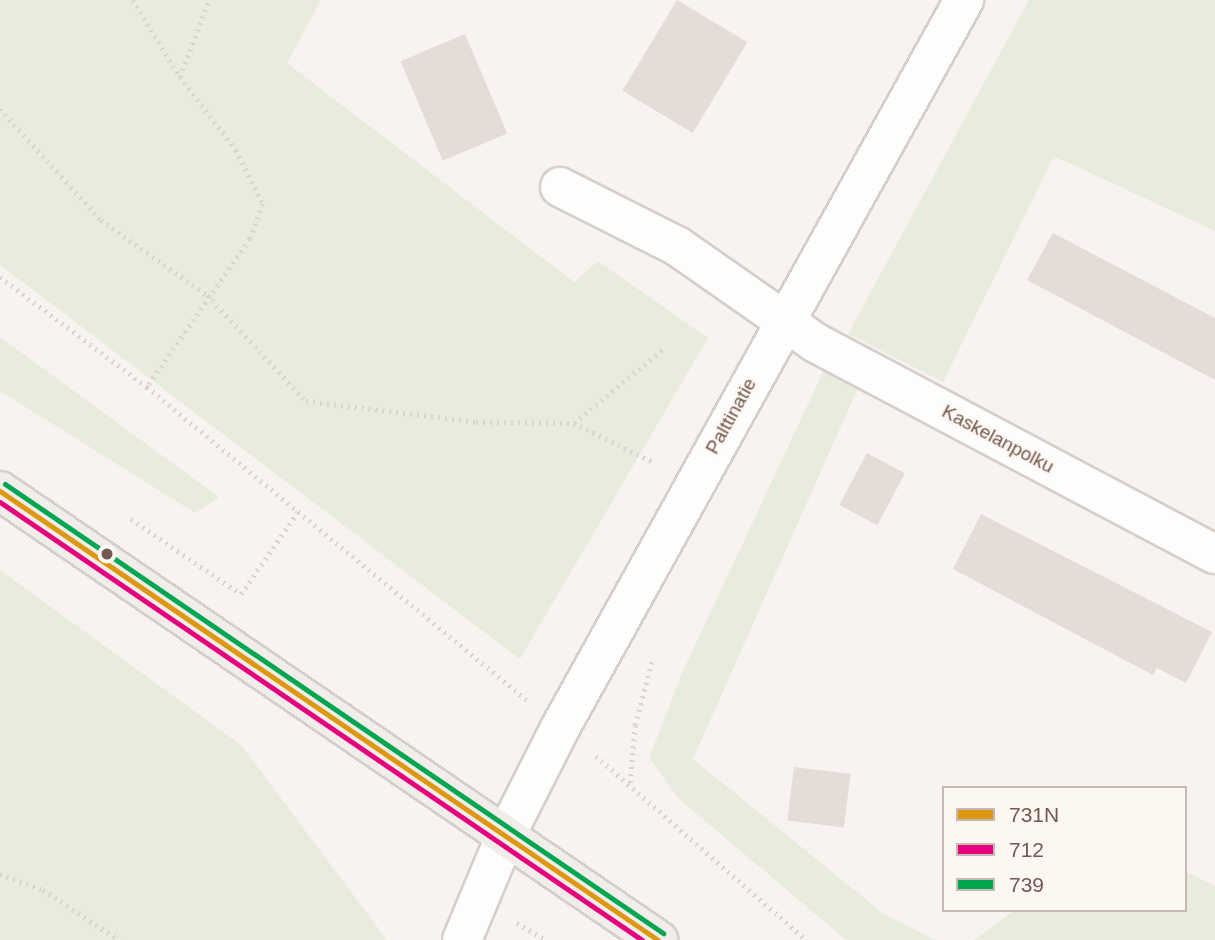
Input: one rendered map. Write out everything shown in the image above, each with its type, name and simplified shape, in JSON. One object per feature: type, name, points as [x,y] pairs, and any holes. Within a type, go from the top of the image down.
[{"type":"main road","points":[[0,491],[658,940]]},
{"type":"street","name":"Palttinatie","points":[[462,940],[506,835],[694,483],[964,0]]},
{"type":"street","name":"Kaskelanpolku","points":[[560,187],[677,246],[783,321],[1215,554]]},
{"type":"path","points":[[133,0],[180,77],[236,150],[263,204],[250,239],[207,295],[147,387]]},
{"type":"path","points":[[180,77],[209,0]]},
{"type":"path","points":[[0,109],[101,220],[207,295],[306,401],[476,422],[574,423],[694,483]]},
{"type":"path","points":[[0,277],[147,387],[493,671]]},
{"type":"path","points":[[574,423],[663,349]]},
{"type":"path","points":[[131,519],[241,594],[299,510]]},
{"type":"path","points":[[630,783],[806,940]]},
{"type":"path","points":[[0,874],[43,890],[119,940]]},
{"type":"green space","points":[[0,0],[321,0],[287,63],[574,282],[598,261],[708,338],[520,659],[0,265]]},
{"type":"green space","points":[[1029,0],[1215,0],[1215,231],[1054,156],[943,382],[848,334]]},
{"type":"green space","points":[[0,337],[219,497],[195,513],[0,391]]},
{"type":"green space","points":[[824,370],[857,390],[693,759],[884,914],[935,940],[846,940],[679,799],[649,758],[683,671]]},
{"type":"green space","points":[[0,570],[241,745],[387,940],[0,940]]},
{"type":"green space","points":[[1187,872],[1215,886],[1215,940],[974,940],[1012,912],[1187,912]]},
{"type":"building","points":[[677,0],[747,42],[693,133],[622,91]]},
{"type":"building","points":[[465,34],[507,133],[443,161],[401,61]]},
{"type":"building","points":[[1053,233],[1215,318],[1215,380],[1027,280]]},
{"type":"building","points":[[867,453],[905,473],[877,525],[839,505]]},
{"type":"building","points":[[981,514],[1212,632],[1186,683],[1157,668],[1153,675],[953,569]]},
{"type":"building","points":[[794,767],[851,774],[844,828],[787,821]]},
{"type":"transit line","name":"739","points":[[5,484],[663,933]]},
{"type":"transit line","name":"731N","points":[[0,491],[658,940]]},
{"type":"transit line","name":"712","points":[[0,502],[642,940]]}]
